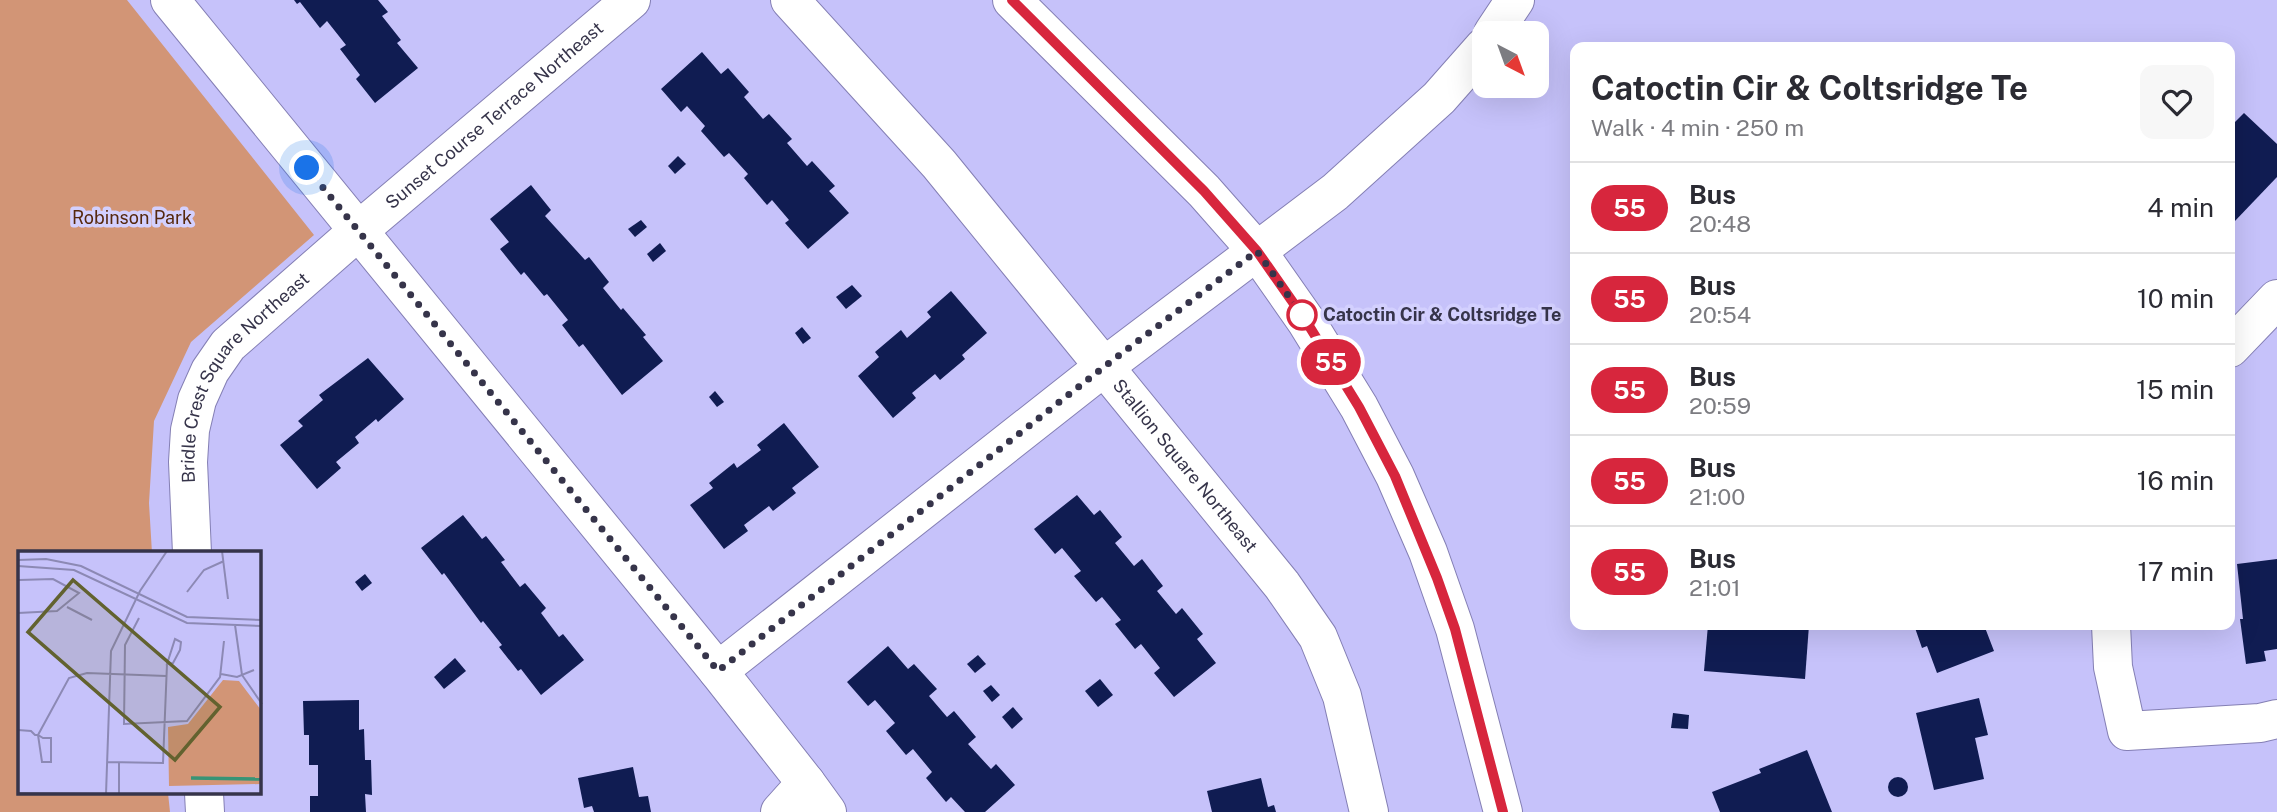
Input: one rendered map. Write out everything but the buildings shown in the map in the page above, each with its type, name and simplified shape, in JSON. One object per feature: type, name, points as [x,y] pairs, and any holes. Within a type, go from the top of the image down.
[{"type":"street","points":[[170,0],[718,671],[817,798],[780,812]]},
{"type":"street","name":"Sunset Course Terrace Northeast","points":[[358,231],[631,0]]},
{"type":"street","name":"Stallion Square Northeast","points":[[790,0],[939,164],[1282,585],[1318,637],[1342,696],[1369,812]]},
{"type":"street","points":[[1012,0],[1204,191],[1257,251],[1306,321],[1359,407],[1401,489],[1428,552],[1455,629],[1503,812]]},
{"type":"street","points":[[1501,21],[1515,0]]},
{"type":"street","points":[[718,671],[1105,366],[1335,192],[1439,99],[1472,61]]},
{"type":"street","name":"Bridle Crest Square Northeast","points":[[192,551],[188,461],[190,430],[197,400],[210,371],[228,345],[358,231]]},
{"type":"street","points":[[2235,343],[2277,299]]},
{"type":"street","points":[[2112,630],[2113,667],[2127,731],[2260,723],[2277,719]]},
{"type":"street","points":[[204,794],[205,812]]},
{"type":"green space","name":"Robinson Park","points":[[0,0],[127,0],[314,235],[191,342],[154,421],[149,503],[152,551],[18,551],[18,794],[168,794],[170,812],[0,812]]},
{"type":"bus line","name":"55","points":[[1012,0],[1204,191],[1257,251],[1306,321],[1359,407],[1395,476],[1428,552],[1455,629],[1503,812]]},
{"type":"place","name":"Catoctin Cir & Coltsridge Te","points":[[1302,315]]},
{"type":"route","points":[[307,168],[718,671],[1105,366],[1257,251],[1306,321],[1302,315]]}]
